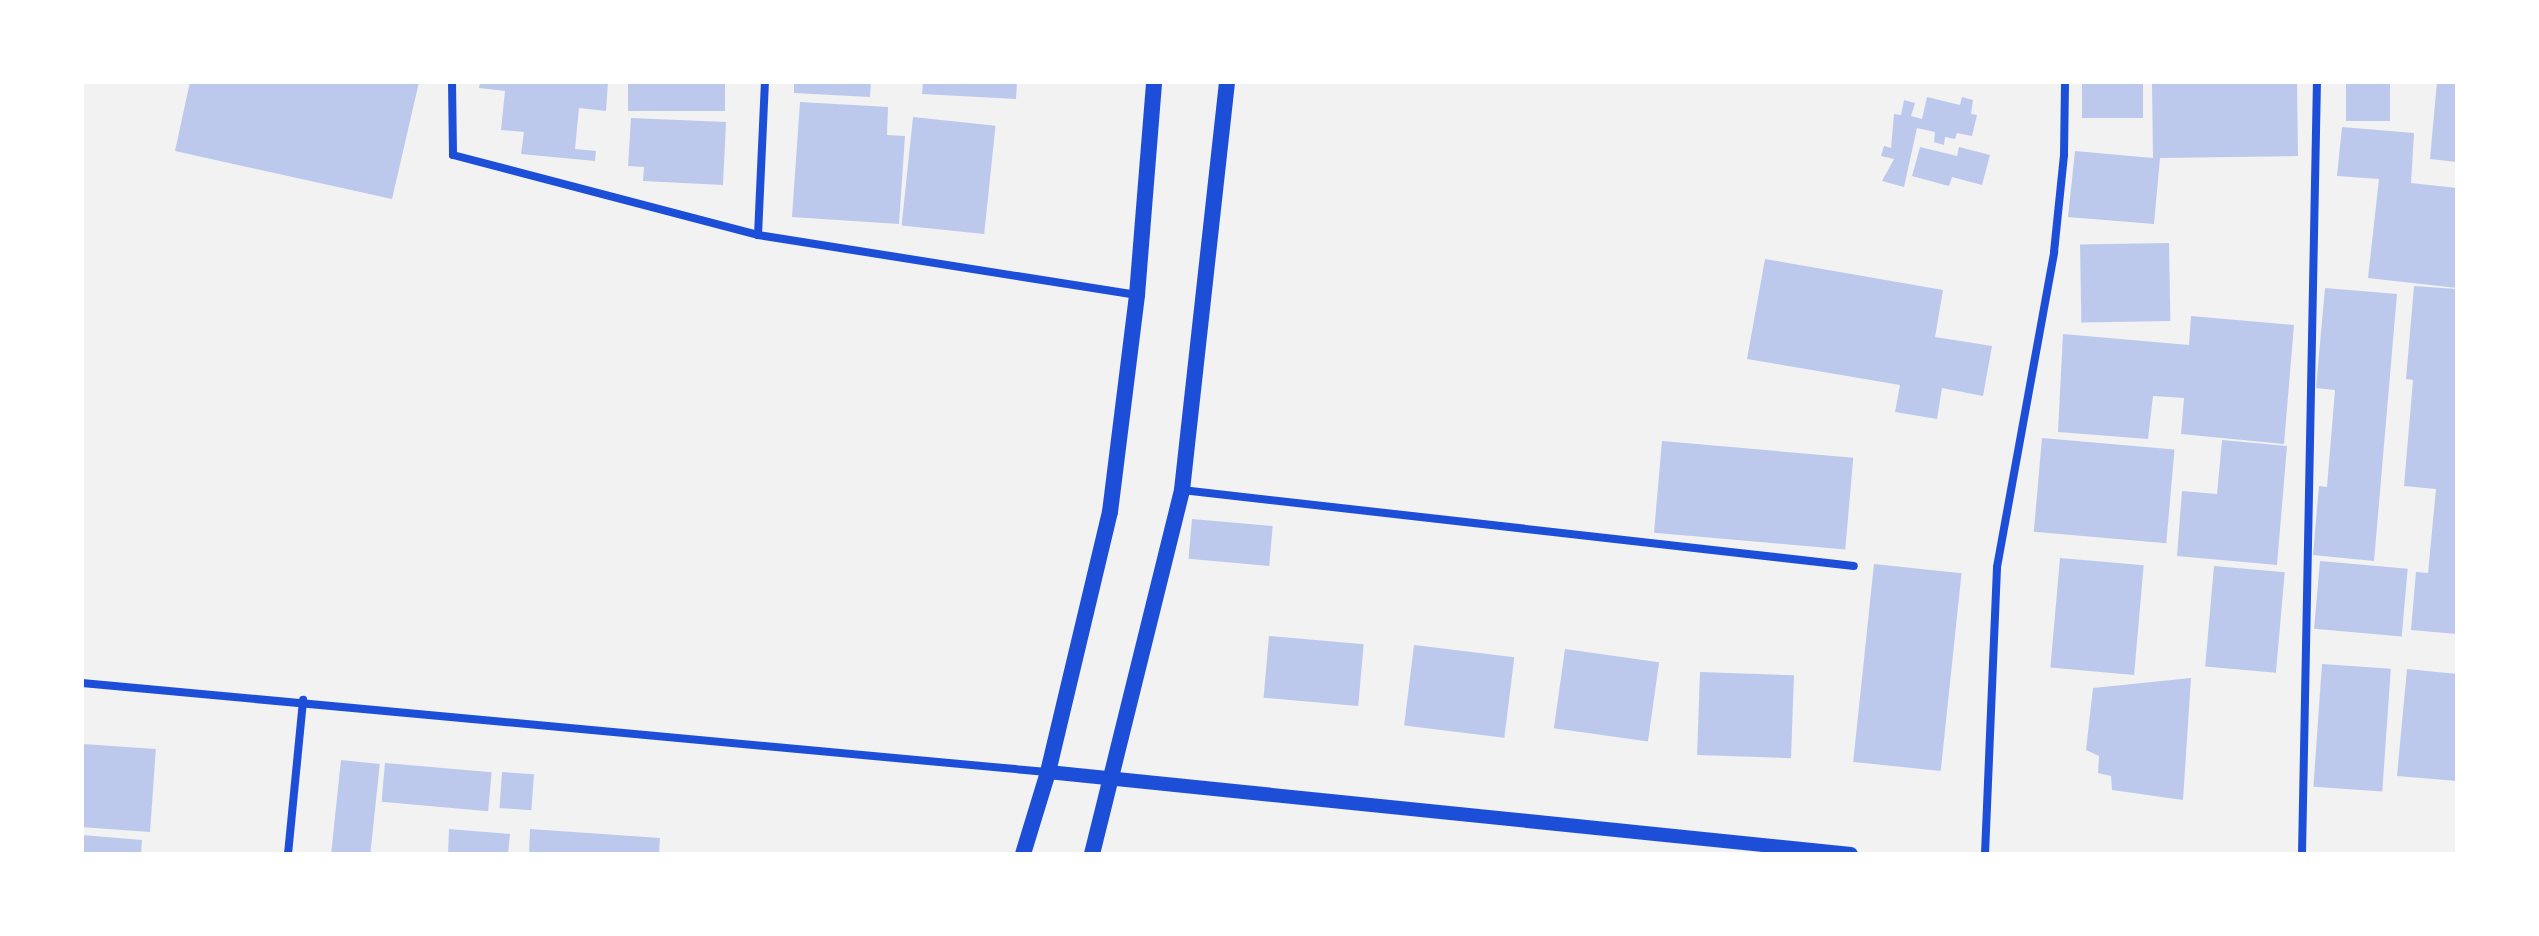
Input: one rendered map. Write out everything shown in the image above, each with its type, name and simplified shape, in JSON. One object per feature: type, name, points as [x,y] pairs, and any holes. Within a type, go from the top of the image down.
[{"type":"main road","points":[[1023,854],[1048,772],[1110,512],[1137,295],[1154,82]]},
{"type":"main road","points":[[1092,854],[1113,780],[1182,490],[1227,82]]},
{"type":"street","points":[[452,82],[453,155],[758,235],[1137,295]]},
{"type":"street","points":[[758,235],[765,82]]},
{"type":"street","points":[[1985,854],[1997,567],[2054,252],[2064,155],[2065,82]]},
{"type":"street","points":[[2302,854],[2317,82]]},
{"type":"street","points":[[1182,490],[1854,566]]},
{"type":"street","points":[[82,683],[303,700],[1048,772],[1851,854]]},
{"type":"street","points":[[288,854],[303,700]]},
{"type":"building","points":[[190,82],[419,82],[392,199],[175,151]]},
{"type":"building","points":[[480,82],[608,82],[606,111],[579,108],[575,149],[596,151],[595,161],[521,154],[524,132],[501,130],[505,91],[479,88]]},
{"type":"building","points":[[628,82],[725,82],[725,111],[628,111]]},
{"type":"building","points":[[794,82],[871,82],[870,97],[794,93]]},
{"type":"building","points":[[923,82],[1017,82],[1016,99],[922,94]]},
{"type":"building","points":[[2082,82],[2143,82],[2143,118],[2082,118]]},
{"type":"building","points":[[2152,82],[2297,82],[2298,156],[2160,158],[2154,224],[2068,217],[2075,151],[2153,158]]},
{"type":"building","points":[[2346,82],[2390,82],[2390,121],[2346,121]]},
{"type":"building","points":[[2437,82],[2457,82],[2457,162],[2430,159]]},
{"type":"building","points":[[1927,97],[1960,105],[1962,97],[1973,100],[1971,114],[1977,115],[1972,136],[1957,133],[1955,139],[1945,137],[1944,145],[1934,142],[1935,132],[1917,128],[1904,187],[1882,181],[1894,159],[1881,156],[1884,146],[1891,148],[1894,114],[1901,115],[1904,100],[1915,103],[1911,116],[1922,119]]},
{"type":"building","points":[[800,102],[888,107],[887,135],[905,136],[899,224],[792,217]]},
{"type":"building","points":[[913,117],[996,126],[984,234],[902,225]]},
{"type":"building","points":[[631,118],[726,122],[723,185],[643,181],[644,167],[628,166]]},
{"type":"building","points":[[2342,127],[2414,133],[2411,183],[2457,188],[2457,288],[2368,278],[2379,179],[2337,176]]},
{"type":"building","points":[[1920,147],[1957,156],[1959,147],[1990,155],[1982,185],[1952,177],[1949,186],[1912,176]]},
{"type":"building","points":[[2169,243],[2170,321],[2081,323],[2080,245]]},
{"type":"building","points":[[1765,259],[1943,290],[1935,337],[1992,346],[1983,396],[1942,388],[1937,419],[1895,412],[1900,385],[1747,359]]},
{"type":"building","points":[[2414,286],[2457,289],[2457,634],[2411,630],[2416,572],[2428,573],[2436,489],[2404,486],[2413,380],[2406,379]]},
{"type":"building","points":[[2325,288],[2397,294],[2374,561],[2313,555],[2319,486],[2327,487],[2335,390],[2316,388]]},
{"type":"building","points":[[2191,316],[2294,325],[2284,444],[2181,434],[2184,398],[2153,396],[2148,439],[2058,432],[2063,334],[2189,345]]},
{"type":"building","points":[[2042,438],[2174,450],[2166,543],[2034,532]]},
{"type":"building","points":[[2222,440],[2287,446],[2277,565],[2177,556],[2182,491],[2217,494]]},
{"type":"building","points":[[1662,441],[1853,458],[1845,549],[1654,533]]},
{"type":"building","points":[[1192,519],[1273,526],[1269,566],[1189,559]]},
{"type":"building","points":[[2060,558],[2144,565],[2134,675],[2050,668]]},
{"type":"building","points":[[2320,561],[2408,569],[2402,636],[2314,629]]},
{"type":"building","points":[[1874,564],[1962,573],[1941,771],[1853,762]]},
{"type":"building","points":[[2214,566],[2285,572],[2276,673],[2205,667]]},
{"type":"building","points":[[1269,636],[1364,644],[1358,706],[1264,698]]},
{"type":"building","points":[[1414,645],[1514,657],[1504,738],[1404,725]]},
{"type":"building","points":[[1565,649],[1659,662],[1648,741],[1554,728]]},
{"type":"building","points":[[2322,664],[2391,669],[2382,792],[2313,787]]},
{"type":"building","points":[[2407,669],[2457,674],[2457,781],[2397,776]]},
{"type":"building","points":[[1700,672],[1794,675],[1791,758],[1697,755]]},
{"type":"building","points":[[2191,678],[2183,800],[2112,790],[2111,776],[2098,773],[2099,756],[2086,750],[2093,688]]},
{"type":"building","points":[[83,744],[156,749],[150,832],[82,827]]},
{"type":"building","points":[[341,760],[380,764],[370,854],[331,853]]},
{"type":"building","points":[[385,763],[492,772],[488,811],[382,802]]},
{"type":"building","points":[[502,772],[534,774],[531,810],[499,808]]},
{"type":"building","points":[[449,829],[510,834],[508,854],[448,854]]},
{"type":"building","points":[[530,829],[660,838],[659,854],[529,854]]},
{"type":"building","points":[[82,835],[142,840],[141,854],[82,854]]}]
